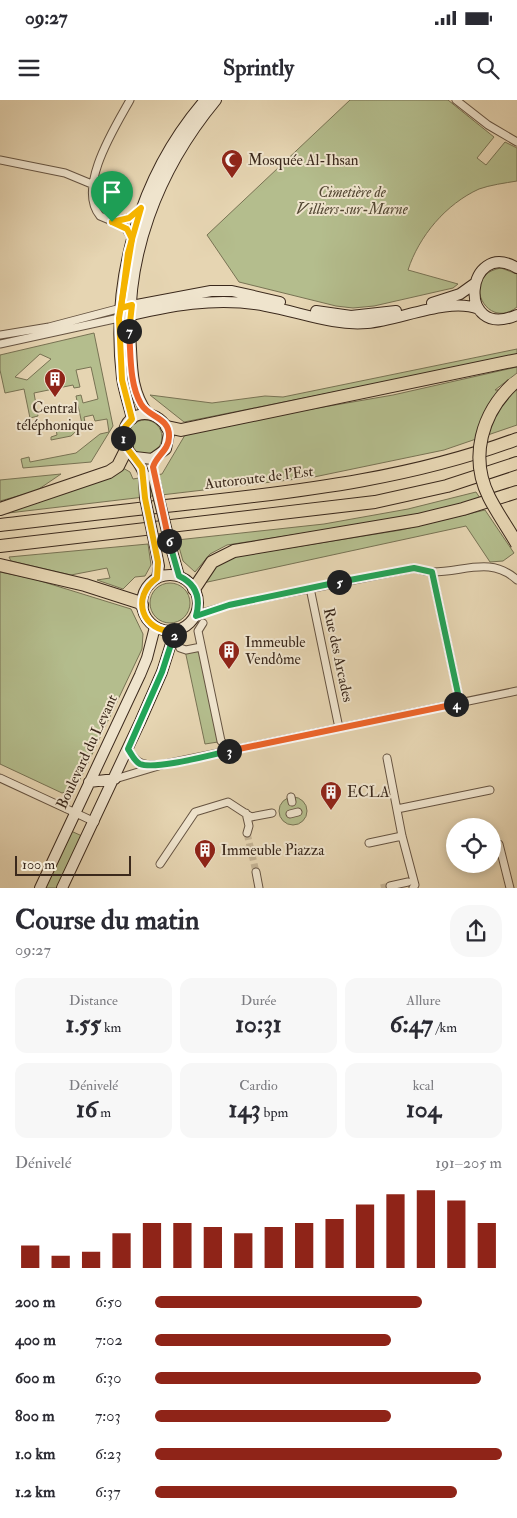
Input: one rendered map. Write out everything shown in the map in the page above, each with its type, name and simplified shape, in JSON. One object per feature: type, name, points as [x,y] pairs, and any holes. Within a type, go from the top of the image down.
[{"type":"highway","points":[[167,427],[181,430],[517,360]]},
{"type":"highway","points":[[515,383],[499,397],[489,414],[482,431],[479,456],[480,472],[488,496],[517,544]]},
{"type":"highway","name":"Autoroute de l’Est","points":[[0,525],[363,481],[445,463],[517,439]]},
{"type":"highway","points":[[0,509],[109,472],[118,466],[131,452]]},
{"type":"highway","points":[[0,546],[307,512],[375,502],[447,486],[517,463]]},
{"type":"highway","points":[[194,589],[212,562],[218,557],[234,551],[418,520],[482,504],[517,492]]},
{"type":"highway","points":[[0,565],[85,585],[138,602],[142,605]]},
{"type":"main road","points":[[132,419],[122,380],[120,313],[132,239],[141,208],[168,151],[205,100]]},
{"type":"main road","points":[[148,414],[140,402],[133,381],[129,330],[139,245],[153,204],[183,145],[216,100]]},
{"type":"main road","points":[[120,313],[211,291],[232,291],[326,313],[362,316],[442,301],[460,294],[474,284],[482,271],[489,266],[506,264],[517,268]]},
{"type":"main road","points":[[474,284],[473,294],[479,309]]},
{"type":"main road","points":[[131,310],[226,301],[267,306],[354,324],[382,321],[456,305],[479,309],[493,319],[502,320],[517,315]]},
{"type":"main road","points":[[157,578],[159,566],[156,546],[145,498],[148,474],[158,456],[168,444],[167,427],[160,418],[148,414],[132,419],[124,433],[131,452],[148,474],[179,576],[194,589],[199,619],[175,631],[155,627],[148,621],[142,605],[145,589],[157,578],[164,575],[179,576]]},
{"type":"main road","points":[[131,452],[146,459],[158,456]]},
{"type":"main road","name":"Boulevard du Levant","points":[[40,888],[147,658],[155,627]]},
{"type":"main road","points":[[62,888],[115,779],[162,672],[175,631]]},
{"type":"main road","points":[[89,782],[115,779]]},
{"type":"street","points":[[130,100],[104,147],[94,184],[92,200],[100,216],[127,229],[132,239]]},
{"type":"street","points":[[456,100],[488,125],[517,142]]},
{"type":"street","points":[[0,160],[49,169],[94,184]]},
{"type":"street","points":[[112,222],[129,218],[141,208]]},
{"type":"street","points":[[0,335],[120,313]]},
{"type":"street","points":[[0,344],[120,313]]},
{"type":"street","points":[[225,745],[221,741],[198,631],[199,619],[229,605],[414,568],[432,572],[486,566],[503,570],[517,580]]},
{"type":"street","points":[[432,572],[460,703]]},
{"type":"street","name":"Rue des Arcades","points":[[310,588],[340,728]]},
{"type":"street","points":[[180,648],[186,650],[202,647]]},
{"type":"street","points":[[115,779],[165,764],[516,691]]},
{"type":"street","points":[[128,749],[134,759],[140,764],[165,764]]},
{"type":"street","points":[[387,758],[402,836],[415,885],[390,886]]},
{"type":"street","points":[[0,778],[95,822]]},
{"type":"street","points":[[397,809],[490,790]]},
{"type":"street","points":[[160,864],[195,812],[228,802],[251,817],[272,813]]},
{"type":"street","points":[[244,814],[249,826],[247,833]]},
{"type":"street","points":[[369,843],[402,836]]},
{"type":"street","points":[[501,852],[510,888]]},
{"type":"street","points":[[256,872],[259,888]]},
{"type":"green space","name":"Cimetière de Villiers-sur-Marne","points":[[350,100],[448,100],[494,137],[477,158],[486,165],[505,142],[517,148],[517,181],[479,189],[456,203],[435,222],[413,257],[408,270],[458,284],[453,288],[374,306],[353,308],[336,306],[239,282],[207,235]]},
{"type":"green space","points":[[501,268],[517,274],[517,307],[506,313],[496,312],[487,307],[482,300],[479,290],[481,281],[488,273]]},
{"type":"green space","points":[[94,333],[113,426],[91,462],[23,468],[21,459],[29,457],[30,462],[76,453],[100,434],[109,432],[107,419],[95,421],[93,415],[84,417],[85,423],[71,436],[51,440],[51,437],[57,435],[56,429],[82,424],[76,396],[81,395],[83,403],[98,399],[91,367],[76,370],[80,387],[74,388],[73,385],[34,393],[38,416],[30,418],[24,389],[5,393],[0,370],[0,355]],"holes":[[[40,354],[51,359],[27,380],[15,377]]]},
{"type":"green space","points":[[517,349],[517,354],[499,359],[184,422],[150,395],[212,403],[265,396],[283,397]]},
{"type":"green space","points":[[517,367],[517,373],[495,390],[517,390],[517,425],[444,450],[314,477],[0,514],[123,468],[130,472],[133,479],[162,474],[185,435],[260,418],[393,395]]},
{"type":"green space","points":[[145,420],[157,425],[162,437],[157,449],[145,454],[133,449],[128,437],[133,425]]},
{"type":"green space","points":[[61,474],[36,491],[0,501],[0,480]]},
{"type":"green space","points":[[476,492],[480,498],[421,515],[227,545],[210,554],[195,572],[183,561],[177,540],[324,524],[408,509]]},
{"type":"green space","points":[[485,510],[514,553],[503,561],[490,562],[466,526],[203,583],[213,566],[233,557],[401,530]]},
{"type":"green space","points":[[148,544],[151,565],[145,576],[135,577],[123,589],[97,580],[110,578],[107,568],[71,575],[11,561],[9,557]]},
{"type":"green space","points":[[0,572],[34,579],[131,609],[143,634],[142,649],[76,788],[62,793],[0,764]]},
{"type":"green space","points":[[174,583],[181,586],[187,592],[190,603],[189,611],[181,620],[174,623],[166,623],[159,620],[151,611],[150,599],[153,592],[162,584]]},
{"type":"green space","points":[[199,649],[218,742],[205,744],[185,652]]},
{"type":"green space","points":[[293,797],[303,801],[307,811],[303,821],[293,825],[283,821],[279,811],[283,801]]},
{"type":"green space","points":[[71,831],[82,836],[58,888],[45,888]]},
{"type":"tunnel","points":[[247,833],[256,872]]},
{"type":"tunnel","points":[[381,888],[390,886]]},
{"type":"place","name":"Mosquée Al-Ihsan","points":[[232,179]]},
{"type":"place","name":"Central téléphonique","points":[[55,398]]},
{"type":"place","name":"Immeuble Vendôme","points":[[229,670]]},
{"type":"place","name":"ECLA","points":[[331,811]]},
{"type":"place","name":"Immeuble Piazza","points":[[205,869]]},
{"type":"route","points":[[112,222],[124,226],[132,239],[128,253],[119,318],[122,380],[132,419],[125,427],[123,438],[130,453],[140,463],[144,475],[145,498],[159,566],[157,578],[145,589],[142,605],[148,621],[155,627],[161,630],[175,631],[162,672],[128,749],[134,759],[140,764],[146,765],[165,764],[460,703],[432,572],[414,568],[394,571],[229,605],[196,616],[198,597],[190,583],[179,576],[174,563],[153,474],[154,462],[166,449],[169,432],[164,422],[158,417],[148,414],[135,390],[129,330],[132,305],[121,308],[128,253],[141,208],[129,218],[112,222]]}]
